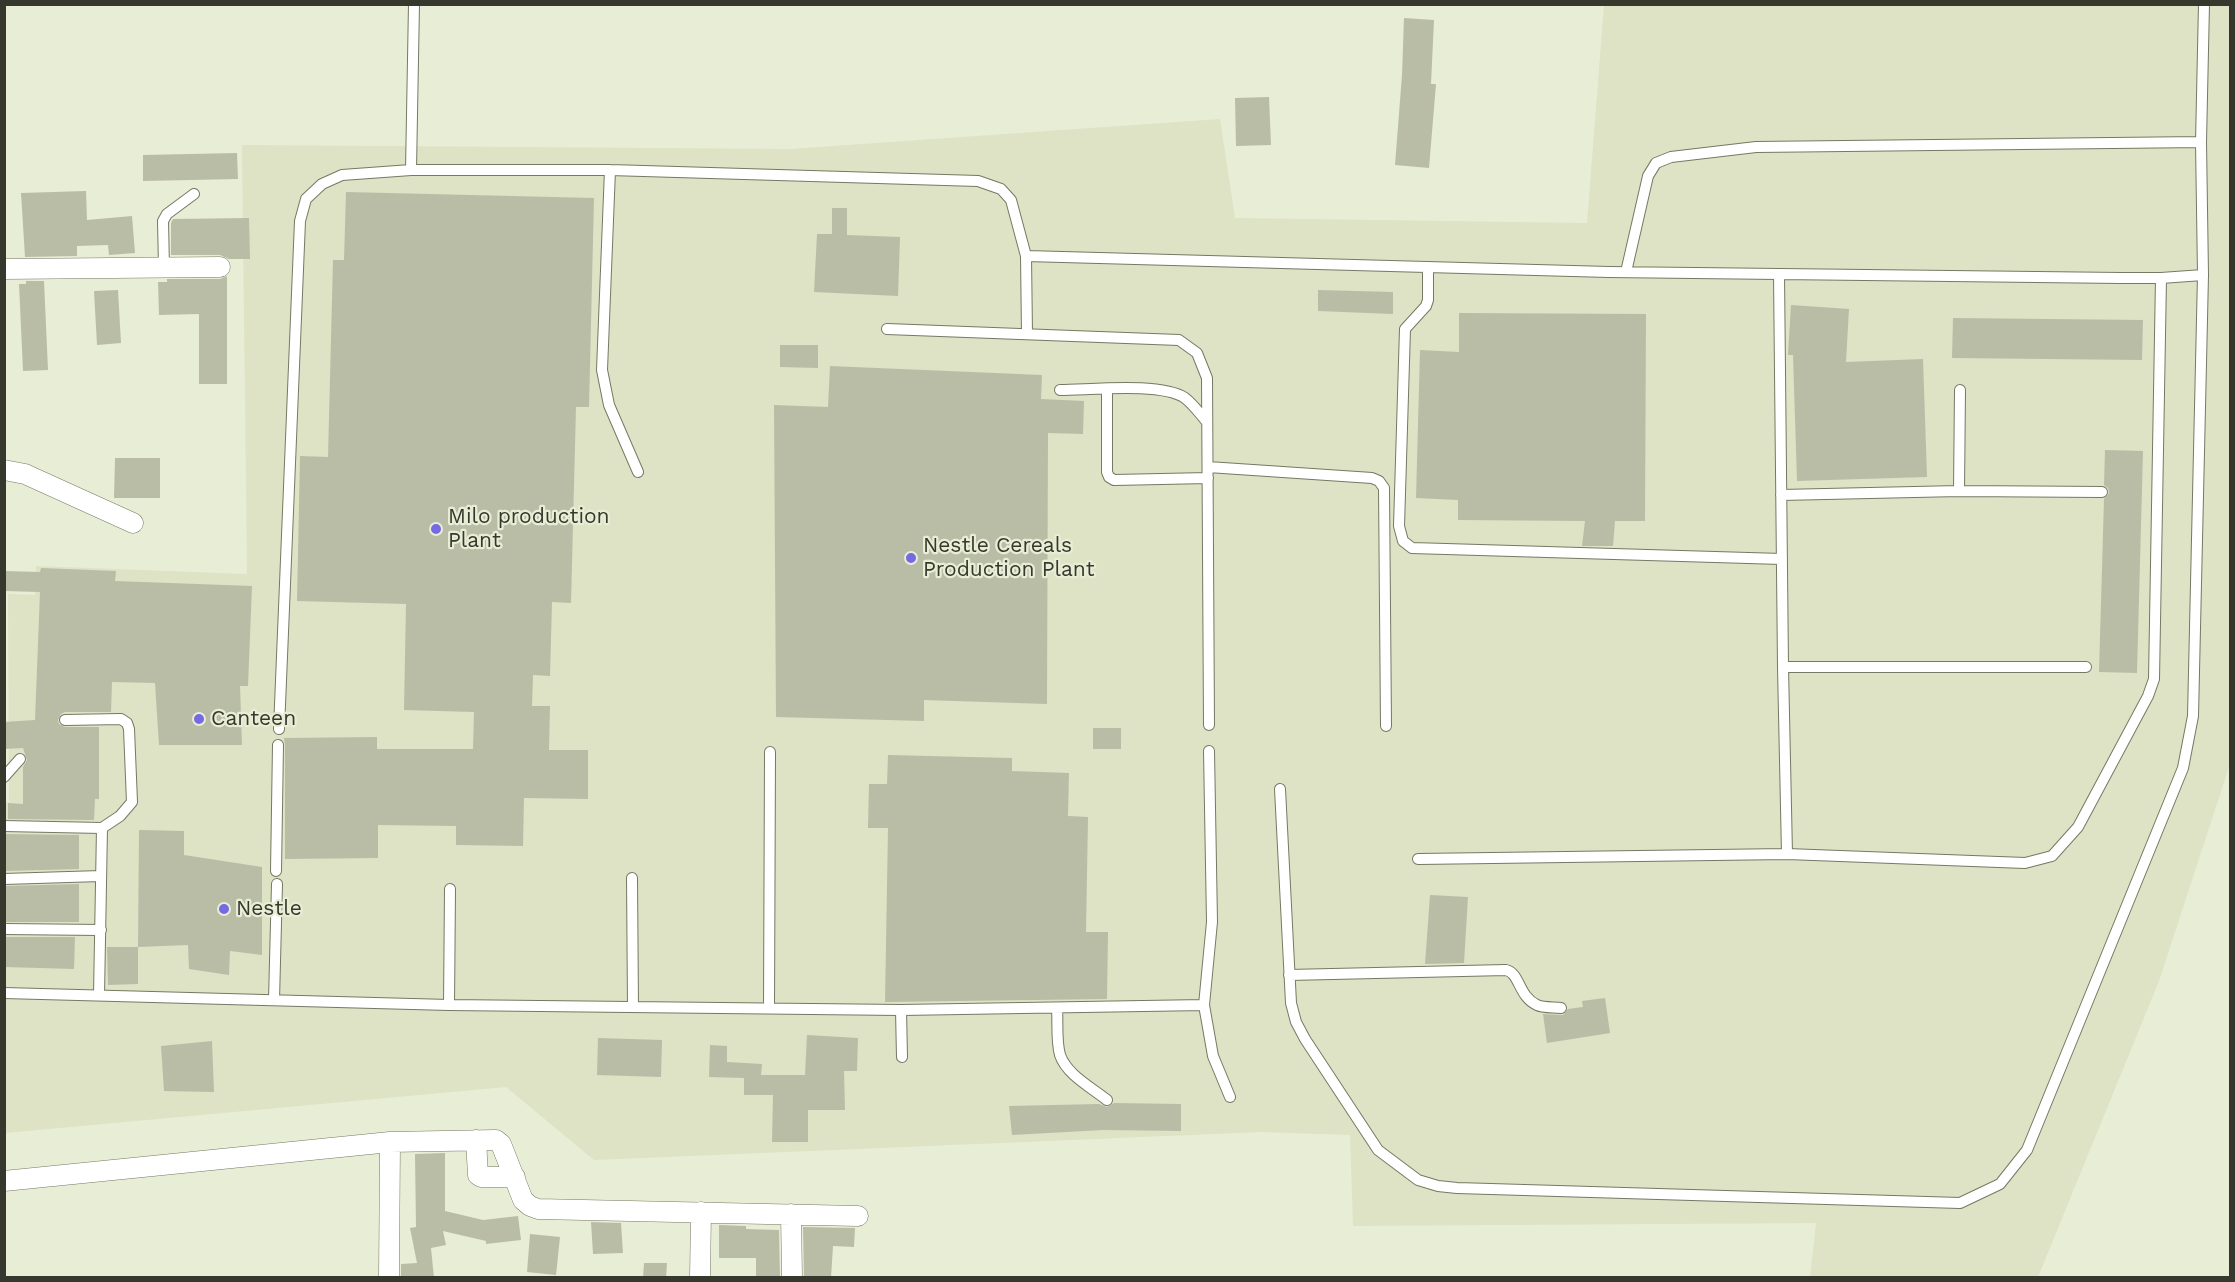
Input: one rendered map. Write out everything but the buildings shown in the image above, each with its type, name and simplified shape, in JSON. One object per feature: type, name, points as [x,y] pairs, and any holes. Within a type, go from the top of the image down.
[{"type":"street","points":[[4,269],[220,267]]},
{"type":"street","points":[[4,470],[25,474],[133,523]]},
{"type":"street","points":[[476,1140],[478,1175],[481,1178],[514,1178]]},
{"type":"street","points":[[4,1181],[390,1142],[496,1140],[501,1144],[523,1200],[538,1209],[858,1216]]},
{"type":"street","points":[[389,1278],[390,1142]]},
{"type":"street","points":[[700,1212],[700,1278]]},
{"type":"street","points":[[791,1214],[792,1278]]},
{"type":"lane","points":[[411,170],[414,4]]},
{"type":"lane","points":[[1280,789],[1291,1003],[1296,1022],[1378,1150],[1418,1180],[1469,1188],[1960,1203],[2000,1184],[2026,1150],[2183,768],[2193,716],[2203,275],[2201,142],[2204,4]]},
{"type":"lane","points":[[1626,272],[1648,176],[1656,163],[1671,157],[1756,147],[2201,142]]},
{"type":"lane","points":[[279,729],[300,221],[306,200],[322,184],[342,175],[411,170],[610,170],[978,181],[1001,189],[1011,200],[1026,256],[1027,334]]},
{"type":"lane","points":[[610,170],[602,370],[609,405],[638,472]]},
{"type":"lane","points":[[164,268],[163,220],[167,214],[194,194]]},
{"type":"lane","points":[[1026,256],[1626,272],[2161,278],[2203,275]]},
{"type":"lane","points":[[1428,268],[1426,306],[1405,328],[1399,526],[1403,541],[1412,548],[1782,559]]},
{"type":"lane","points":[[1779,274],[1787,854]]},
{"type":"lane","points":[[1418,859],[1787,854],[2025,862],[2052,856],[2078,827],[2148,696],[2154,679],[2161,278]]},
{"type":"lane","points":[[887,329],[1179,340],[1197,353],[1207,378],[1209,725]]},
{"type":"lane","points":[[1060,390],[1140,388],[1170,391],[1183,397],[1207,422]]},
{"type":"lane","points":[[1107,389],[1107,472],[1114,480],[1208,473],[1372,478],[1379,481],[1384,488],[1386,726]]},
{"type":"lane","points":[[1959,491],[1960,390]]},
{"type":"lane","points":[[1781,495],[1959,491],[2102,492]]},
{"type":"lane","points":[[1783,667],[2086,667]]},
{"type":"lane","points":[[4,826],[102,828],[120,816],[132,802],[127,723],[121,719],[65,720]]},
{"type":"lane","points":[[276,871],[278,745]]},
{"type":"lane","points":[[1209,751],[1212,922],[1204,1005],[1213,1056],[1230,1097]]},
{"type":"lane","points":[[769,1008],[770,753]]},
{"type":"lane","points":[[4,777],[20,759]]},
{"type":"lane","points":[[99,995],[102,828]]},
{"type":"lane","points":[[4,879],[101,876]]},
{"type":"lane","points":[[632,878],[633,1007]]},
{"type":"lane","points":[[274,1000],[277,884]]},
{"type":"lane","points":[[449,1005],[450,889]]},
{"type":"lane","points":[[4,929],[101,930]]},
{"type":"lane","points":[[1290,975],[1506,970],[1513,972],[1526,998],[1538,1006],[1561,1008]]},
{"type":"lane","points":[[4,993],[449,1005],[901,1010],[1204,1005]]},
{"type":"lane","points":[[1058,1008],[1059,1053],[1064,1064],[1107,1100]]},
{"type":"lane","points":[[901,1010],[902,1058]]},
{"type":"shaded area","points":[[1604,5],[2230,5],[2230,764],[2159,981],[2038,1277],[1810,1277],[1816,1223],[1353,1226],[1350,1135],[1262,1132],[594,1160],[506,1087],[5,1133],[4,803],[9,802],[8,594],[35,595],[36,566],[247,574],[242,145],[790,149],[1220,119],[1235,218],[1587,223]]},
{"type":"place","name":"Milo production Plant","points":[[436,529]]},
{"type":"place","name":"Nestle Cereals Production Plant","points":[[911,558]]},
{"type":"place","name":"Canteen","points":[[199,719]]},
{"type":"place","name":"Nestle","points":[[224,909]]}]
